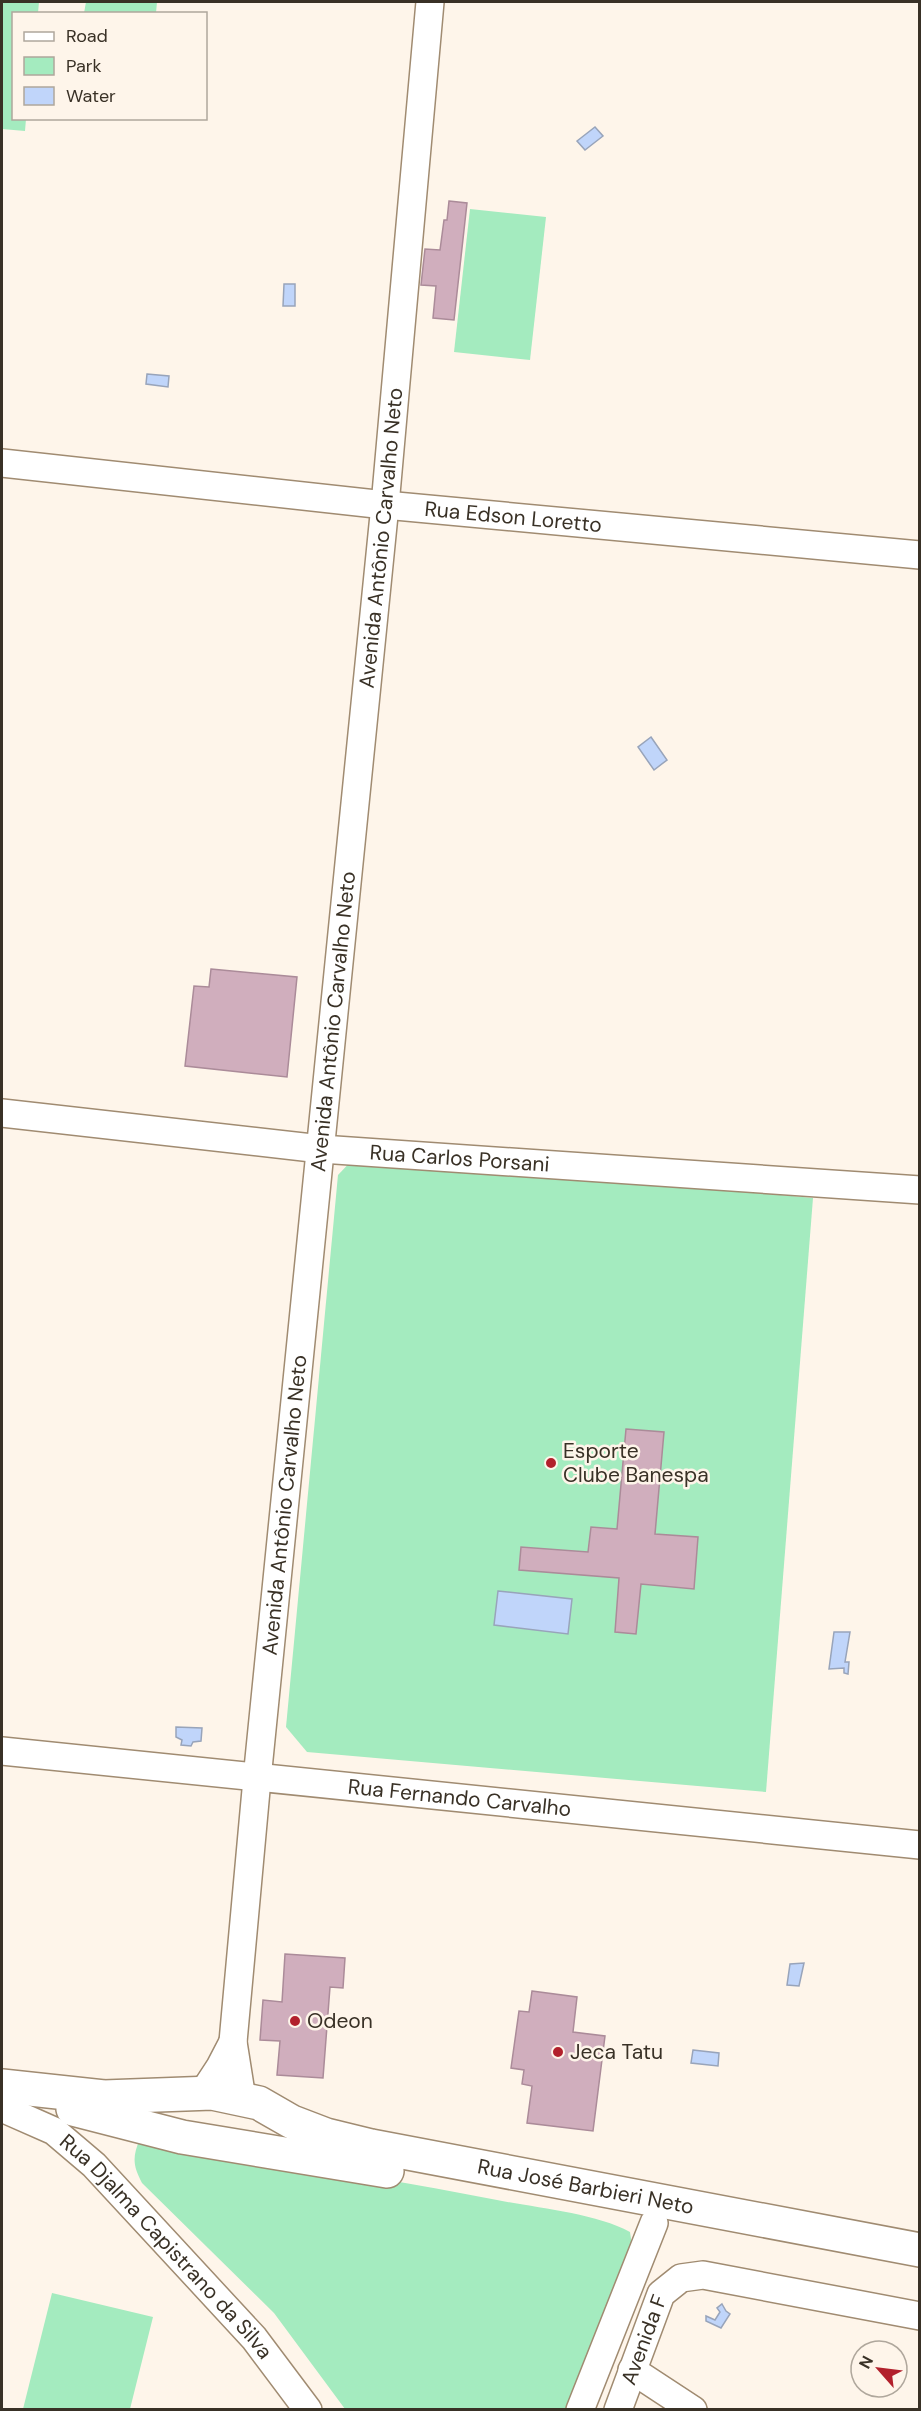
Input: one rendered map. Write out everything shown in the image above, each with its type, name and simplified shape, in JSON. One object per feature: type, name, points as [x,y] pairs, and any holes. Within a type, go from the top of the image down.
[{"type":"main road","points":[[6,2094],[39,2100],[182,2137],[183,2118],[196,2093]]},
{"type":"main road","points":[[6,2094],[104,2097],[196,2093],[251,2101],[261,2117],[252,2149]]},
{"type":"main road","name":"Rua José Barbieri Neto","points":[[251,2101],[292,2122],[326,2135],[371,2146],[920,2250]]},
{"type":"main road","name":"Rua José Barbieri Neto","points":[[182,2137],[357,2165],[654,2223],[920,2271]]},
{"type":"street","name":"Avenida Antônio Carvalho Neto","points":[[233,2042],[257,1779],[385,505],[430,2]]},
{"type":"street","name":"Rua Edson Loretto","points":[[2,463],[385,505],[920,555]]},
{"type":"street","name":"Rua Carlos Porsani","points":[[2,1113],[321,1149],[920,1190]]},
{"type":"street","name":"Rua Fernando Carvalho","points":[[2,1751],[257,1779],[920,1845]]},
{"type":"street","points":[[196,2093],[220,2067],[233,2042]]},
{"type":"street","points":[[233,2042],[251,2101]]},
{"type":"street","name":"Rua Djalma Capistrano da Silva","points":[[6,2094],[94,2165],[254,2338],[308,2409]]},
{"type":"street","points":[[580,2409],[654,2223]]},
{"type":"street","name":"Avenida F","points":[[618,2409],[661,2294],[681,2278],[703,2275],[920,2316]]},
{"type":"street","points":[[632,2370],[693,2409]]},
{"type":"green space","points":[[2,2],[39,2],[38,12],[12,12],[12,120],[26,120],[25,131],[2,129]]},
{"type":"green space","points":[[86,2],[157,2],[156,12],[84,12]]},
{"type":"green space","points":[[470,209],[546,217],[530,360],[454,352]]},
{"type":"green space","name":"Esporte Clube Banespa","points":[[356,1156],[813,1198],[766,1792],[307,1752],[286,1727],[338,1175]]},
{"type":"green space","points":[[140,2139],[565,2212],[600,2220],[630,2232],[632,2246],[567,2409],[345,2409],[274,2313],[142,2183],[135,2161]]},
{"type":"green space","points":[[52,2293],[153,2317],[130,2409],[23,2409]]},
{"type":"water","points":[[595,127],[603,136],[585,150],[577,141]]},
{"type":"water","points":[[284,284],[295,284],[295,306],[283,306]]},
{"type":"water","points":[[147,374],[169,376],[168,387],[146,384]]},
{"type":"water","points":[[651,737],[667,760],[654,770],[638,747]]},
{"type":"water","points":[[498,1591],[572,1599],[568,1634],[494,1625]]},
{"type":"water","points":[[834,1632],[850,1632],[845,1662],[849,1662],[848,1674],[844,1673],[844,1668],[829,1669]]},
{"type":"water","points":[[176,1727],[202,1728],[201,1741],[193,1742],[191,1746],[181,1745],[182,1740],[176,1737]]},
{"type":"water","points":[[804,1963],[799,1986],[787,1985],[790,1964]]},
{"type":"water","points":[[693,2050],[719,2053],[718,2066],[691,2063]]},
{"type":"water","points":[[722,2304],[730,2314],[721,2328],[706,2321],[706,2316],[715,2320],[720,2312],[717,2308]]},
{"type":"building","points":[[449,201],[467,203],[454,320],[433,318],[436,286],[421,285],[425,249],[440,250]]},
{"type":"building","points":[[211,969],[297,977],[287,1077],[185,1066],[194,986],[209,987]]},
{"type":"building","points":[[626,1429],[664,1432],[655,1534],[698,1537],[694,1589],[641,1584],[636,1634],[615,1632],[619,1578],[519,1570],[521,1547],[588,1552],[591,1527],[617,1529]]},
{"type":"building","name":"Odeon","points":[[285,1954],[345,1958],[343,1988],[330,1987],[323,2078],[277,2075],[280,2041],[260,2040],[263,2000],[282,2002]]},
{"type":"building","name":"Jeca Tatu","points":[[532,1991],[577,1997],[573,2032],[605,2036],[593,2131],[527,2123],[532,2086],[522,2084],[524,2070],[511,2068],[519,2011],[529,2012]]},
{"type":"place","name":"Esporte Clube Banespa","points":[[551,1463]]},
{"type":"place","name":"Odeon","points":[[295,2021]]},
{"type":"place","name":"Jeca Tatu","points":[[558,2052]]}]
